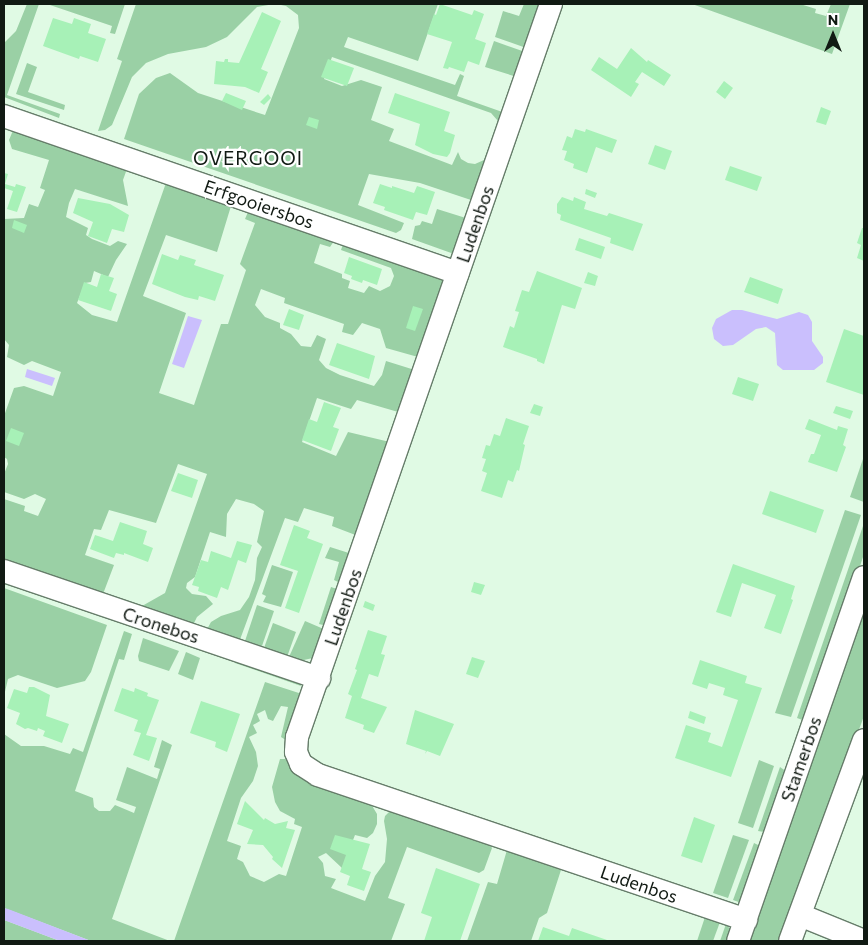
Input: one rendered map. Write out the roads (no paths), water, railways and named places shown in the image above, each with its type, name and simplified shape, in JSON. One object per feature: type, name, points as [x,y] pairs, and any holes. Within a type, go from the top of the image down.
[{"type":"street","name":"Ludenbos","points":[[550,4],[296,745],[298,758],[306,770],[318,775],[746,920]]},
{"type":"street","name":"Erfgooiersbos","points":[[4,116],[458,273]]},
{"type":"street","name":"Cronebos","points":[[4,571],[319,678]]},
{"type":"street","name":"Stamerbos","points":[[738,941],[864,577]]},
{"type":"street","points":[[790,941],[864,740]]},
{"type":"street","points":[[800,914],[864,940]]},
{"type":"district","name":"OVERGOOI","points":[[248,158]]}]
